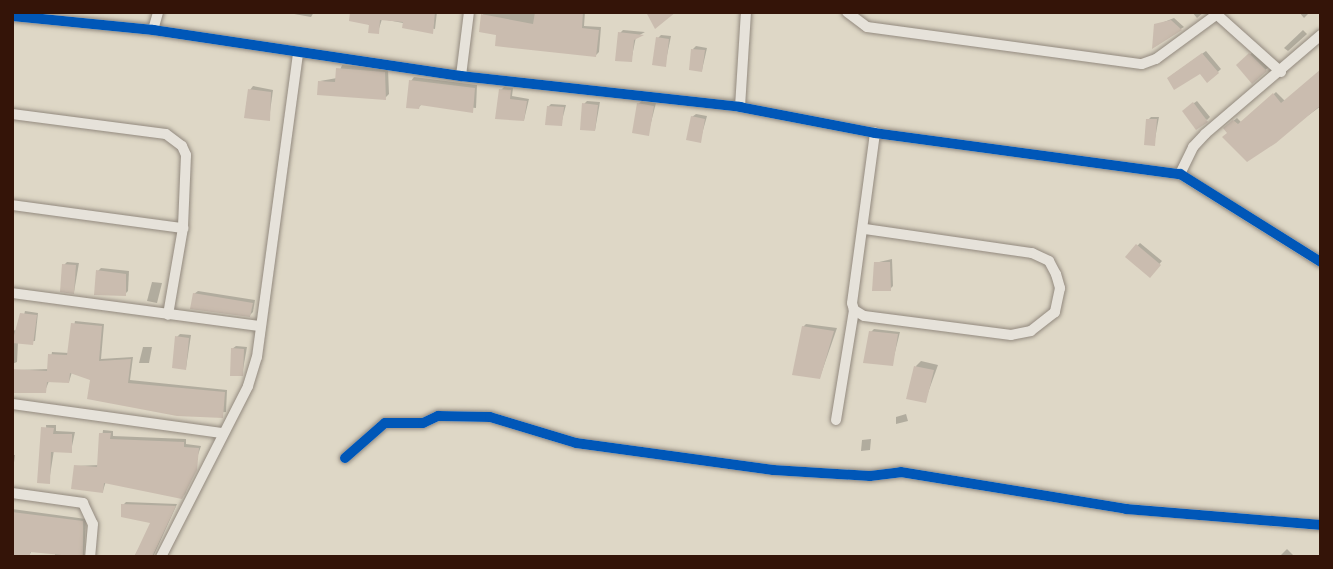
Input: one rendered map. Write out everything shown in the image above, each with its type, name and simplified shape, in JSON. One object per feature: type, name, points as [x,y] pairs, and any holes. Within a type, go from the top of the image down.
[{"type":"street","points":[[153,30],[158,12]]},
{"type":"street","points":[[461,76],[469,12]]},
{"type":"street","points":[[740,107],[746,12]]},
{"type":"street","points":[[847,12],[867,27],[1142,64],[1156,59],[1215,14],[1281,72]]},
{"type":"street","points":[[12,16],[153,30],[298,55],[461,76],[740,107],[876,133],[1180,174],[1321,262]]},
{"type":"street","points":[[1180,174],[1193,147],[1205,134],[1281,72],[1321,35]]},
{"type":"street","points":[[161,557],[248,386],[260,326],[298,55]]},
{"type":"street","points":[[12,114],[166,134],[176,139],[186,155],[183,228],[168,315]]},
{"type":"street","points":[[836,419],[854,310],[852,303],[865,229],[876,133]]},
{"type":"street","points":[[12,205],[183,228]]},
{"type":"street","points":[[854,310],[864,316],[1010,335],[1031,331],[1055,312],[1060,288],[1049,261],[1032,253],[865,229]]},
{"type":"street","points":[[12,293],[260,326]]},
{"type":"street","points":[[12,404],[222,433]]},
{"type":"street","points":[[345,458],[385,423],[423,423],[438,416],[489,417],[576,443],[773,470],[870,476],[901,472],[1126,509],[1321,525]]},
{"type":"street","points":[[12,493],[83,503],[93,524],[90,557]]},
{"type":"building","points":[[350,12],[435,12],[433,34],[402,28],[403,22],[380,20],[379,34],[368,33],[369,25],[349,21]]},
{"type":"building","points":[[535,12],[583,12],[582,28],[599,30],[596,57],[495,46],[496,35],[479,32],[481,14],[533,24]]},
{"type":"building","points":[[646,12],[676,12],[655,29]]},
{"type":"building","points":[[1171,20],[1182,30],[1152,49],[1154,24]]},
{"type":"building","points":[[618,32],[644,35],[634,40],[632,62],[615,61]]},
{"type":"building","points":[[656,37],[669,39],[666,67],[652,65]]},
{"type":"building","points":[[691,49],[705,50],[702,72],[689,70]]},
{"type":"building","points":[[1202,53],[1219,73],[1207,83],[1200,74],[1174,90],[1167,78]]},
{"type":"building","points":[[1249,53],[1267,71],[1252,84],[1236,65]]},
{"type":"building","points":[[336,68],[385,72],[386,100],[317,95],[318,81],[335,82]]},
{"type":"building","points":[[1321,69],[1321,105],[1276,143],[1247,162],[1222,137],[1227,133],[1223,128],[1233,120],[1238,124],[1273,93],[1281,103]]},
{"type":"building","points":[[409,80],[475,88],[473,113],[420,105],[419,109],[406,108]]},
{"type":"building","points":[[248,89],[271,92],[270,121],[244,118]]},
{"type":"building","points":[[499,89],[511,90],[510,99],[527,101],[524,121],[495,119]]},
{"type":"building","points":[[1193,102],[1208,122],[1196,130],[1182,111]]},
{"type":"building","points":[[582,103],[598,105],[595,131],[580,130]]},
{"type":"building","points":[[637,103],[654,106],[649,136],[632,133]]},
{"type":"building","points":[[547,106],[564,107],[562,126],[545,125]]},
{"type":"building","points":[[691,116],[705,119],[701,143],[686,140]]},
{"type":"building","points":[[1146,119],[1157,119],[1155,146],[1144,145]]},
{"type":"building","points":[[1136,244],[1161,265],[1150,278],[1125,257]]},
{"type":"building","points":[[874,262],[890,262],[891,291],[872,291]]},
{"type":"building","points":[[62,264],[76,265],[74,294],[60,292]]},
{"type":"building","points":[[96,270],[126,274],[126,296],[94,295]]},
{"type":"building","points":[[193,293],[253,303],[250,317],[190,309]]},
{"type":"building","points":[[20,313],[37,315],[33,345],[12,343]]},
{"type":"building","points":[[71,323],[102,326],[99,361],[131,359],[128,383],[225,392],[223,418],[177,416],[87,399],[90,380],[70,373],[69,383],[47,382],[46,393],[12,393],[12,369],[47,371],[48,354],[67,355]]},
{"type":"building","points":[[802,326],[834,331],[820,379],[792,375]]},
{"type":"building","points":[[869,331],[898,334],[893,366],[863,363]]},
{"type":"building","points":[[175,336],[189,338],[186,370],[172,368]]},
{"type":"building","points":[[231,348],[244,349],[243,376],[230,376]]},
{"type":"building","points":[[914,366],[934,370],[926,403],[906,399]]},
{"type":"building","points":[[41,427],[54,428],[53,434],[72,434],[72,453],[51,452],[50,484],[37,483]]},
{"type":"building","points":[[99,433],[111,433],[110,439],[184,442],[184,447],[199,448],[197,470],[182,499],[104,483],[103,493],[71,489],[74,465],[97,467]]},
{"type":"building","points":[[121,504],[176,506],[152,557],[134,557],[150,523],[121,517]]},
{"type":"building","points":[[12,512],[83,521],[83,557],[30,552],[30,557],[12,557]]},
{"type":"cycle path","points":[[12,16],[153,30],[461,76],[740,107],[875,133],[1180,174],[1321,262]]},
{"type":"cycle path","points":[[345,458],[385,423],[423,423],[438,416],[490,417],[576,443],[773,470],[870,476],[901,472],[1126,509],[1321,525]]}]
